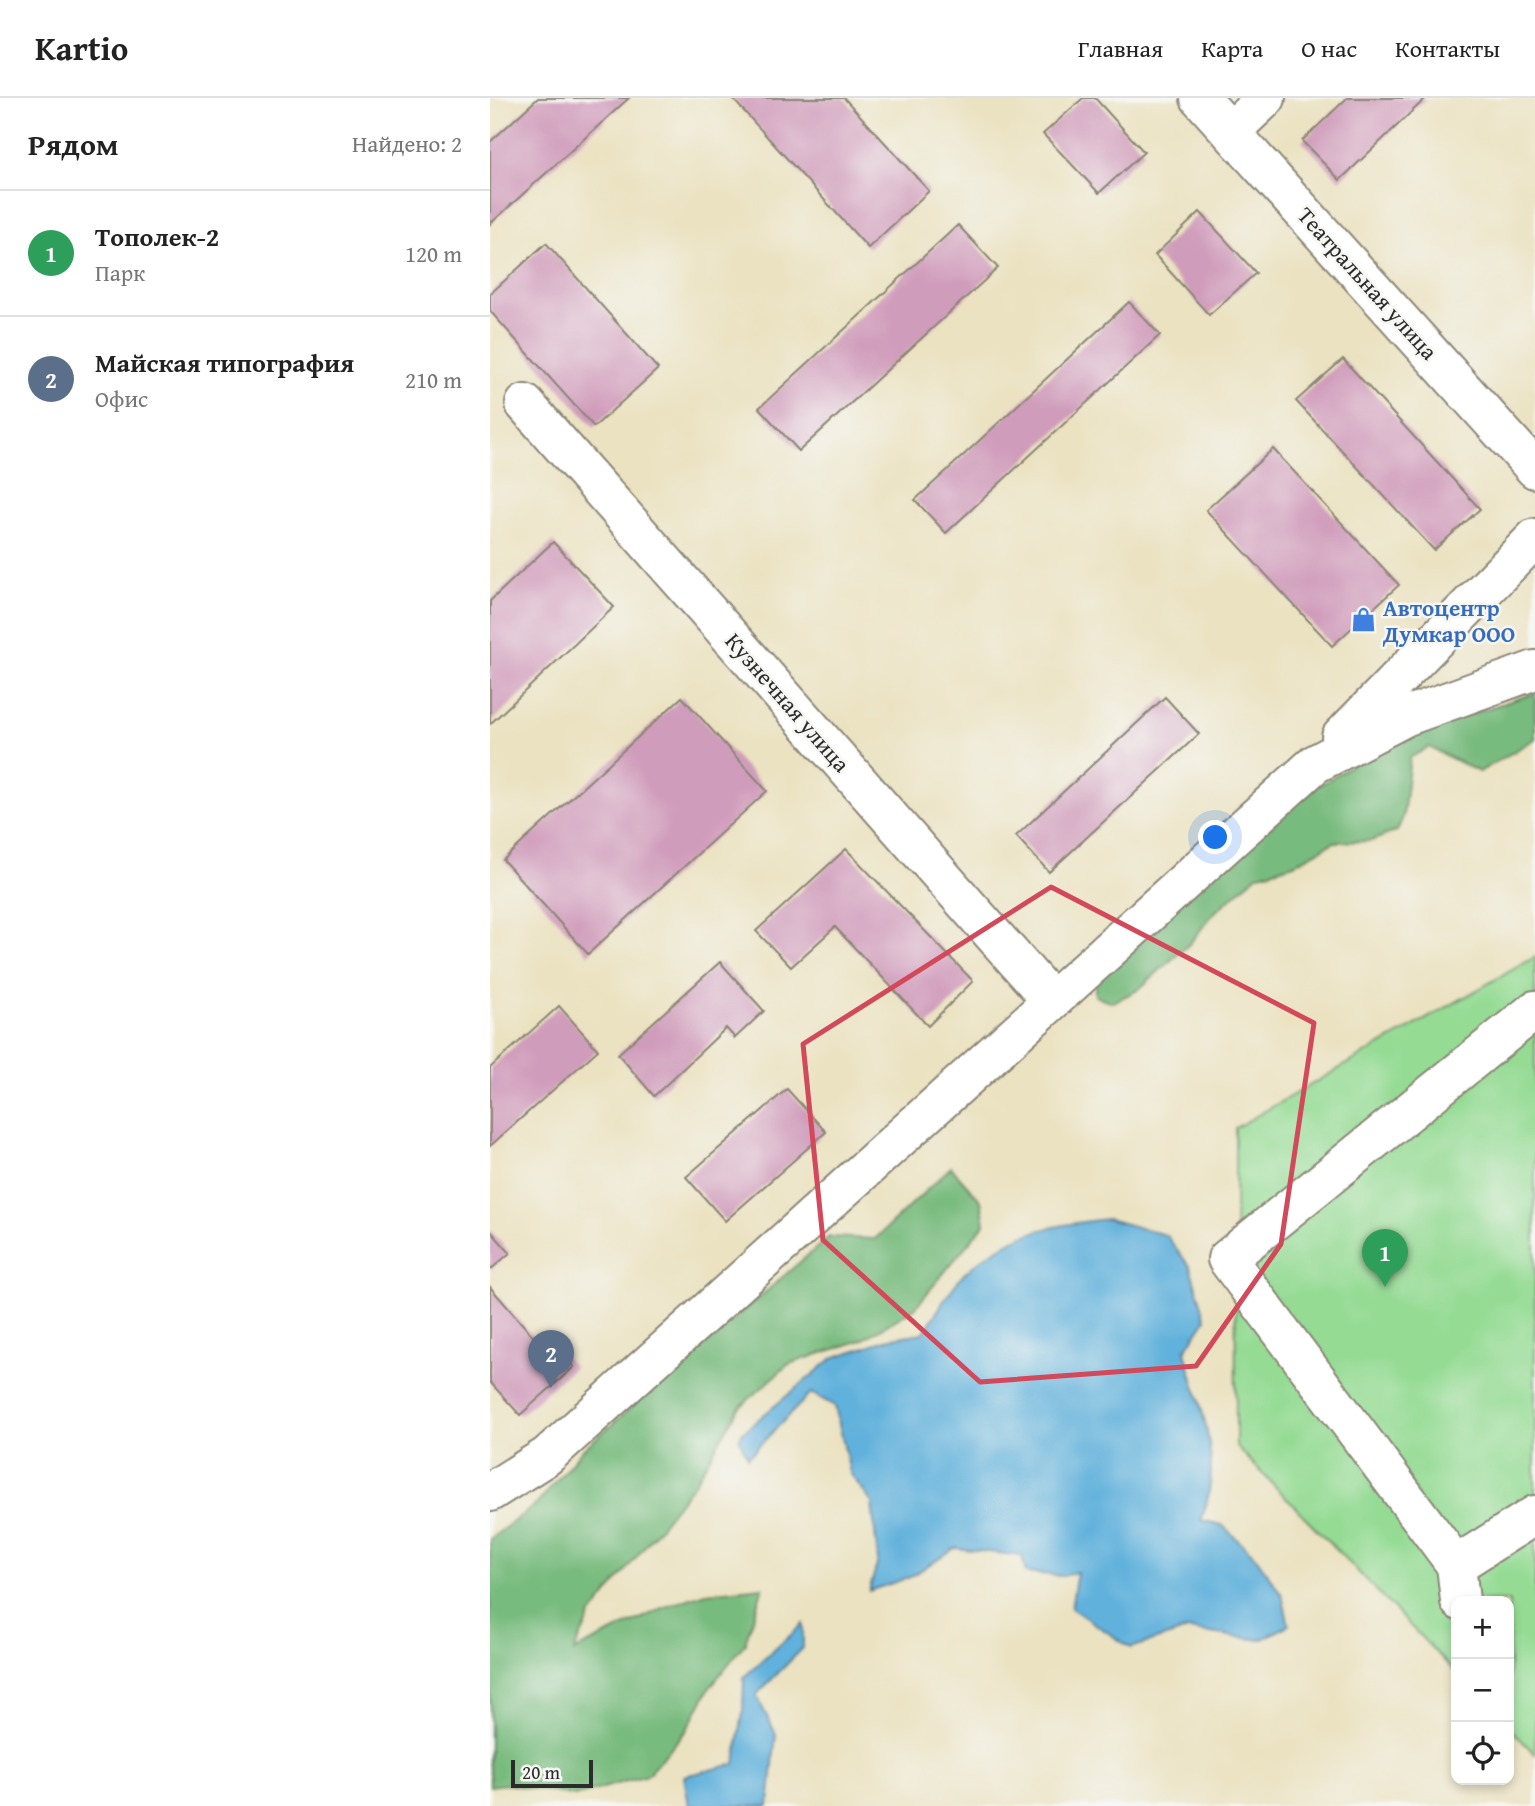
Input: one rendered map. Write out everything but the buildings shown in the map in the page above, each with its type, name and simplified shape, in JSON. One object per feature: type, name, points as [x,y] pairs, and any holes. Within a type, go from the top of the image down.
[{"type":"street","name":"Театральная улица","points":[[1200,98],[1232,130],[1535,469]]},
{"type":"street","points":[[1232,130],[1266,98]]},
{"type":"street","name":"Кузнечная улица","points":[[525,404],[1051,1000]]},
{"type":"street","points":[[490,1492],[547,1456],[1315,764],[1535,538]]},
{"type":"street","points":[[1315,764],[1406,716],[1535,670]]},
{"type":"street","points":[[1535,1010],[1227,1259],[1458,1583],[1535,1514]]},
{"type":"highlighted area","points":[[1051,887],[1314,1023],[1281,1244],[1196,1366],[980,1382],[823,1240],[803,1044]]},
{"type":"green space","points":[[1535,693],[1535,739],[1479,772],[1429,747],[1410,758],[1403,817],[1397,831],[1371,841],[1334,842],[1294,864],[1257,875],[1214,913],[1190,943],[1138,990],[1113,1002],[1095,996],[1096,971],[1314,789],[1390,740]]},
{"type":"green space","points":[[1535,957],[1535,1754],[1514,1732],[1514,1596],[1451,1596],[1451,1668],[1236,1446],[1235,1128]]},
{"type":"green space","points":[[951,1167],[981,1201],[985,1223],[915,1308],[862,1340],[789,1364],[739,1408],[695,1482],[591,1615],[574,1651],[665,1607],[706,1593],[763,1587],[745,1643],[708,1690],[686,1731],[647,1775],[576,1796],[505,1784],[490,1786],[490,1539],[538,1503],[581,1451],[829,1237],[875,1239]]},
{"type":"water","points":[[1108,1219],[1166,1235],[1190,1267],[1206,1319],[1185,1351],[1208,1435],[1210,1456],[1211,1477],[1201,1520],[1222,1525],[1255,1556],[1282,1595],[1289,1625],[1261,1640],[1188,1630],[1131,1648],[1071,1608],[1077,1572],[1063,1576],[1026,1573],[1022,1556],[955,1548],[910,1577],[869,1591],[878,1561],[872,1503],[850,1473],[835,1406],[811,1393],[748,1457],[739,1439],[743,1432],[833,1358],[891,1338],[923,1333],[961,1277],[1000,1247],[1050,1228]]},
{"type":"water","points":[[803,1624],[803,1648],[756,1695],[776,1734],[769,1806],[689,1806],[684,1776],[735,1764],[743,1712],[744,1677]]},
{"type":"place","name":"Автоцентр Думкар ООО","points":[[1363,620]]},
{"type":"place","name":"Тополек-2","points":[[1385,1287]]},
{"type":"place","name":"Майская типография","points":[[551,1388]]}]
